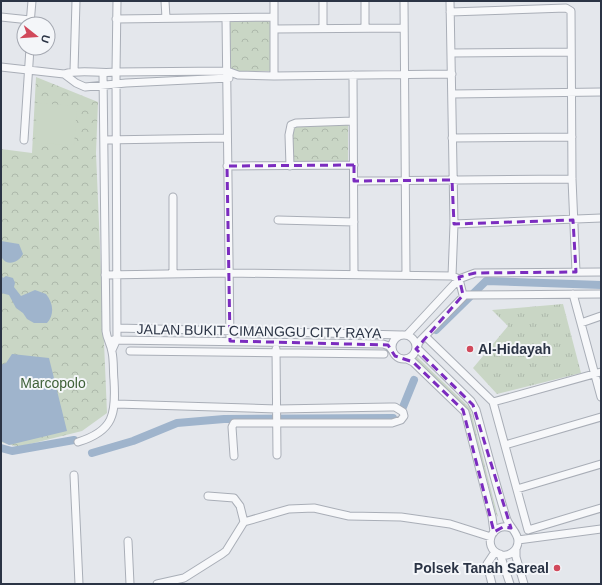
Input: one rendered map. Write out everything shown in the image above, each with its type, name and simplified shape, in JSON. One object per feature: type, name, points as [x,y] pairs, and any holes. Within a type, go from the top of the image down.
[{"type":"street","points":[[31,16],[32,1]]},
{"type":"street","points":[[74,71],[76,1]]},
{"type":"street","name":"JALAN BUKIT CIMANGGU CITY RAYA","points":[[117,1],[117,340]]},
{"type":"street","points":[[165,1],[166,18]]},
{"type":"street","points":[[274,1],[274,76]]},
{"type":"street","points":[[323,1],[323,28]]},
{"type":"street","points":[[365,1],[365,28]]},
{"type":"street","points":[[404,1],[406,274]]},
{"type":"street","points":[[450,1],[452,180],[456,277],[470,294]]},
{"type":"street","points":[[450,12],[569,9],[571,11],[572,178],[576,272]]},
{"type":"street","points":[[1,17],[16,20]]},
{"type":"street","points":[[116,19],[274,17]]},
{"type":"street","points":[[226,18],[230,341]]},
{"type":"street","points":[[274,29],[404,28]]},
{"type":"street","points":[[451,53],[571,52]]},
{"type":"street","points":[[24,140],[30,56]]},
{"type":"street","points":[[1,67],[64,74],[74,71],[103,74],[116,72],[226,71],[238,75],[274,76],[452,74]]},
{"type":"street","points":[[64,74],[76,83],[85,87],[180,80],[226,80],[238,75]]},
{"type":"street","points":[[78,442],[94,436],[106,425],[114,413],[116,404],[112,350],[107,340],[103,74]]},
{"type":"street","points":[[353,75],[354,274]]},
{"type":"street","points":[[452,94],[601,92]]},
{"type":"street","points":[[290,166],[289,135],[292,125],[296,123],[353,121]]},
{"type":"street","points":[[452,138],[572,137]]},
{"type":"street","points":[[104,140],[227,138]]},
{"type":"street","points":[[227,166],[354,165]]},
{"type":"street","points":[[354,181],[572,178]]},
{"type":"street","points":[[173,197],[173,274]]},
{"type":"street","points":[[454,224],[601,218]]},
{"type":"street","points":[[278,220],[354,222]]},
{"type":"street","points":[[105,275],[406,274],[456,277],[474,273],[601,272]]},
{"type":"street","points":[[456,277],[404,335],[393,340],[392,350],[398,358],[407,359],[414,362],[465,412],[492,517],[492,534],[490,543],[497,553],[510,584]]},
{"type":"street","points":[[407,359],[413,355],[425,336],[470,294],[601,294]]},
{"type":"street","points":[[574,294],[581,323],[598,373],[601,397]]},
{"type":"street","points":[[581,323],[601,316]]},
{"type":"street","name":"JALAN BUKIT CIMANGGU CITY RAYA","points":[[117,328],[404,335]]},
{"type":"street","points":[[404,335],[414,340],[417,348],[473,405],[506,520],[515,531],[518,540],[516,557],[524,584]]},
{"type":"street","points":[[425,336],[493,402],[528,530],[601,508]]},
{"type":"street","name":"JALAN BUKIT CIMANGGU CITY RAYA","points":[[107,340],[383,344],[389,346],[392,350]]},
{"type":"street","points":[[112,350],[117,340]]},
{"type":"street","points":[[276,342],[277,455]]},
{"type":"street","points":[[130,351],[384,354]]},
{"type":"street","points":[[493,402],[598,373]]},
{"type":"street","points":[[116,404],[277,411],[395,407],[403,412],[404,416],[401,420],[392,423],[233,424],[234,456]]},
{"type":"street","points":[[505,445],[601,417]]},
{"type":"street","points":[[517,489],[601,464]]},
{"type":"street","points":[[74,475],[79,584]]},
{"type":"street","points":[[208,496],[234,498],[240,506],[244,522]]},
{"type":"street","points":[[157,584],[183,581],[226,551],[244,522],[289,509],[314,508],[349,516],[401,517],[450,524],[492,534],[503,527],[511,528]]},
{"type":"street","points":[[518,540],[601,529]]},
{"type":"street","points":[[126,584],[127,541],[130,584]]},
{"type":"street","points":[[497,553],[508,554],[516,549]]},
{"type":"street","points":[[492,584],[487,564],[497,553]]},
{"type":"highlighted area","points":[[354,165],[354,181],[452,180],[454,224],[573,220],[576,272],[475,273],[459,277],[463,295],[416,349],[473,405],[511,528],[503,527],[494,532],[463,410],[413,362],[395,356],[388,345],[230,341],[227,166]]},
{"type":"green space","points":[[270,20],[271,71],[231,71],[229,21]]},
{"type":"green space","name":"Marcopolo","points":[[36,77],[98,102],[96,153],[107,413],[82,431],[18,447],[1,442],[1,149],[32,153]]},
{"type":"green space","points":[[37,103],[77,106],[74,145],[35,143]]},
{"type":"green space","points":[[348,125],[348,161],[293,162],[293,127]]},
{"type":"green space","points":[[563,304],[581,373],[497,394],[473,368],[508,326],[492,310]]},
{"type":"green space","points":[[416,356],[470,408],[498,517],[468,409],[416,359]]},
{"type":"water","points":[[1,241],[19,244],[23,254],[21,257],[10,263],[4,261],[1,254]]},
{"type":"water","points":[[1,274],[3,278],[6,276],[13,278],[15,283],[14,287],[21,296],[35,290],[46,294],[52,305],[50,320],[47,323],[34,323],[27,319],[23,313],[16,308],[9,295],[1,293]]},
{"type":"water","points":[[12,354],[49,358],[67,431],[9,445],[1,441],[1,365],[6,363]]},
{"type":"waterway","points":[[436,330],[486,281],[601,285]]},
{"type":"waterway","points":[[403,407],[414,380]]},
{"type":"waterway","points":[[92,453],[133,441],[177,423],[224,419],[393,418]]},
{"type":"waterway","points":[[1,448],[12,451],[74,440]]},
{"type":"place","name":"Al-Hidayah","points":[[470,349]]},
{"type":"place","name":"Polsek Tanah Sareal","points":[[557,568]]}]
